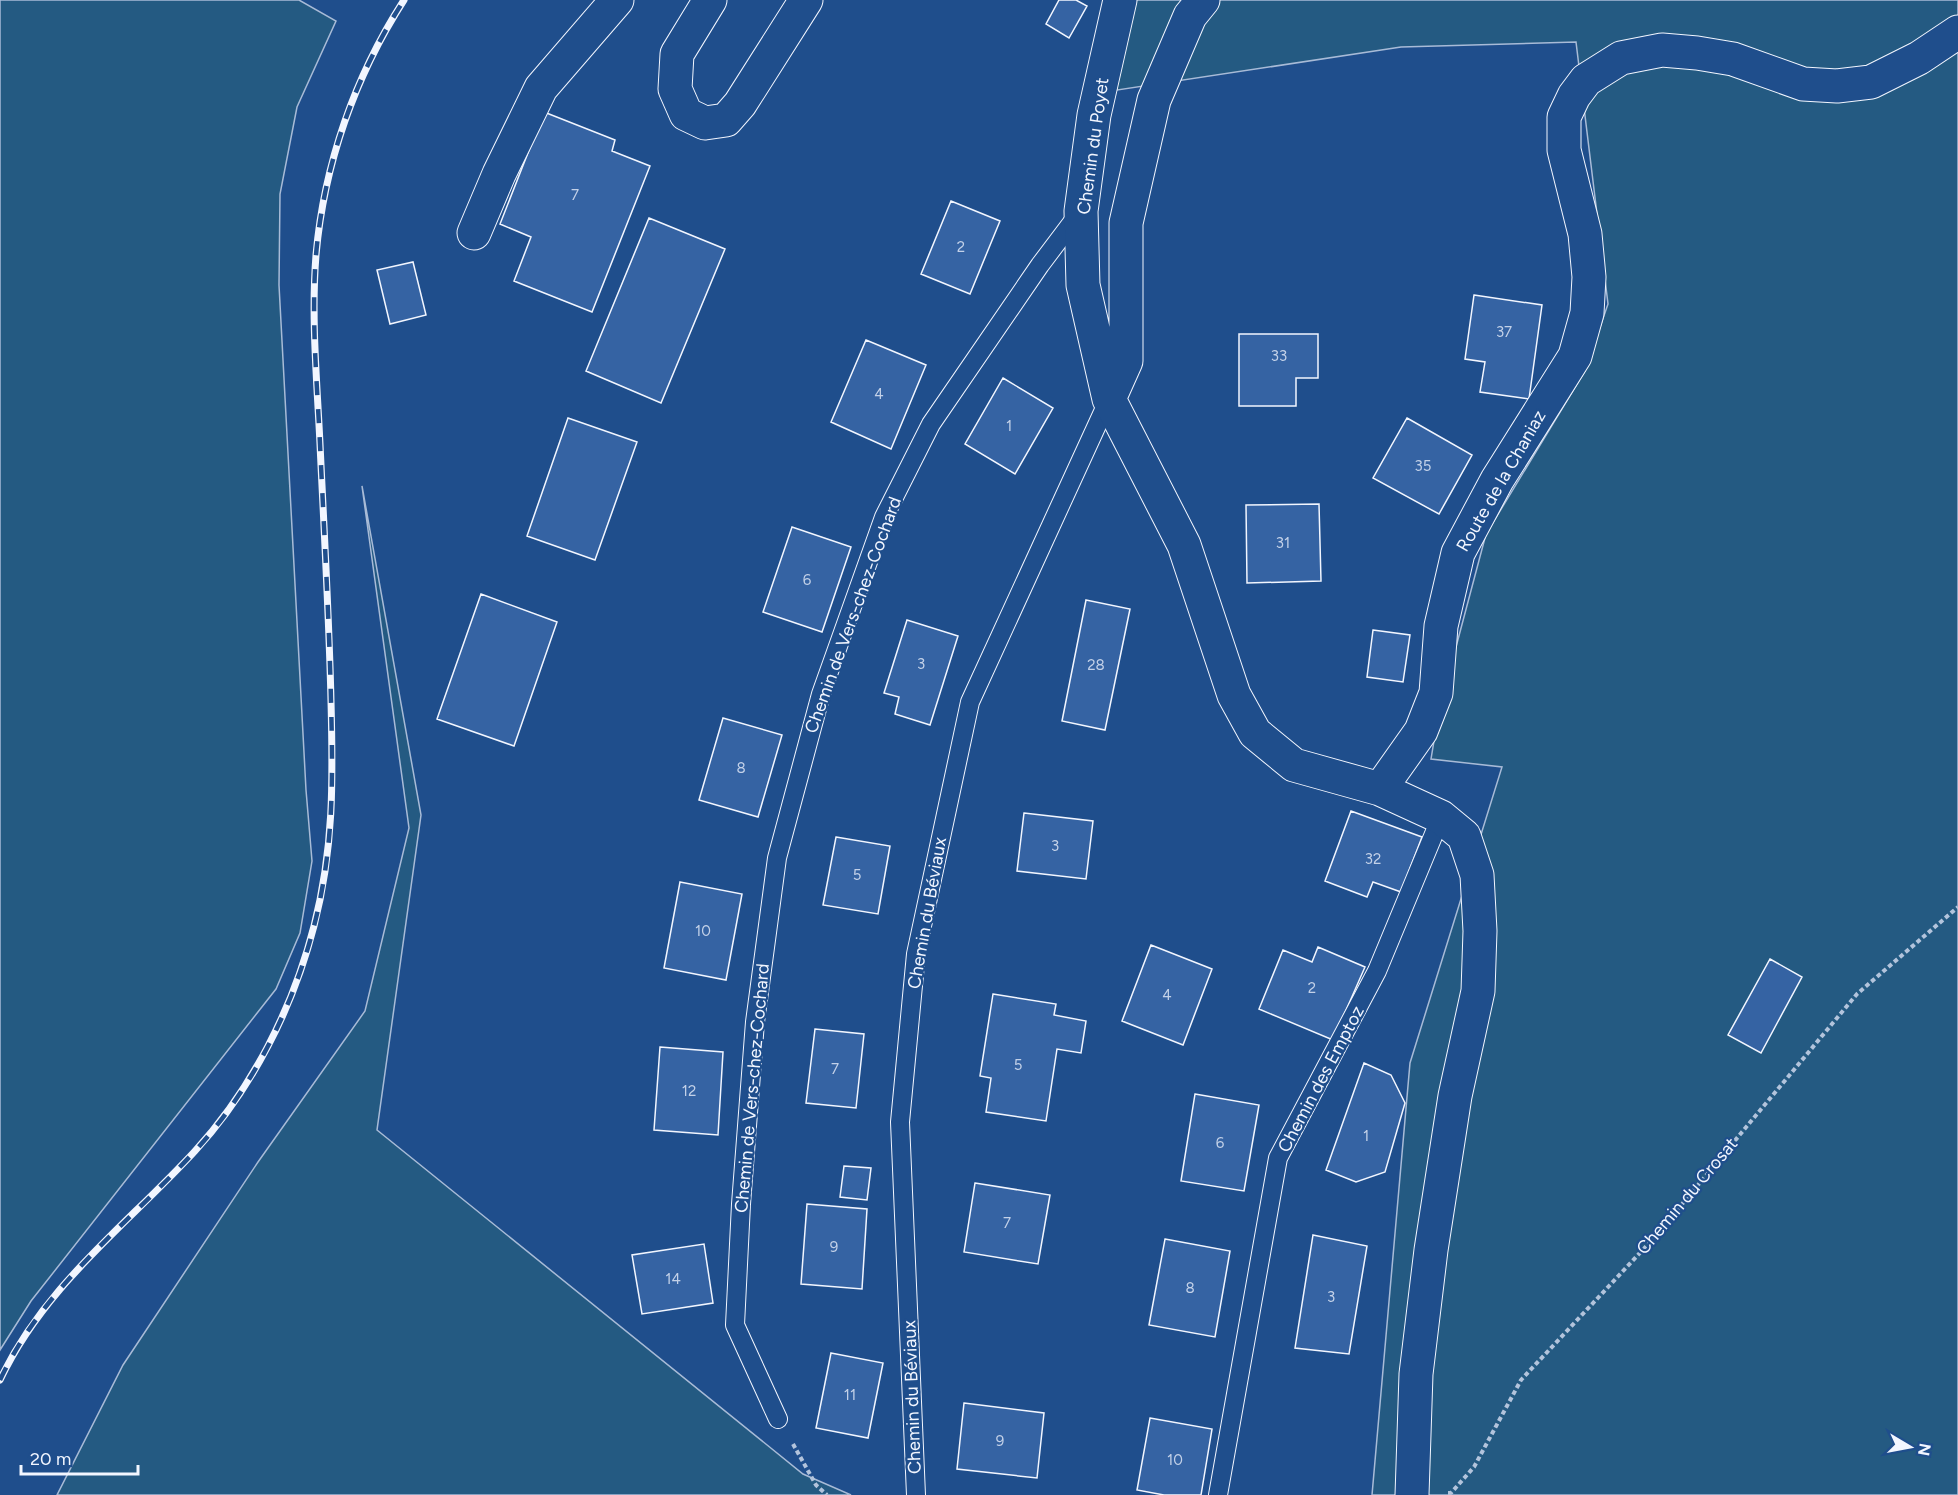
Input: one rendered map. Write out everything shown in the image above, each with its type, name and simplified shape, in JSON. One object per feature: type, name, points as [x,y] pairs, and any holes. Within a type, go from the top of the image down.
[{"type":"street","points":[[474,233],[499,174],[541,88],[617,0]]},
{"type":"street","points":[[710,0],[677,54],[675,89],[686,114],[705,123],[726,120],[740,104],[806,0]]},
{"type":"street","name":"Chemin du Poyet","points":[[1109,399],[1083,285],[1082,211],[1094,115],[1120,0]]},
{"type":"street","points":[[1203,0],[1190,16],[1154,100],[1126,223],[1126,361],[1109,399],[1184,545],[1234,695],[1255,733],[1294,765],[1380,789],[1441,817],[1464,836],[1477,875],[1480,931],[1478,991],[1455,1096],[1431,1250],[1416,1374],[1428,1494]]},
{"type":"street","name":"Route de la Chaniaz","points":[[1380,789],[1421,732],[1436,693],[1441,626],[1458,554],[1497,480],[1575,356],[1587,313],[1589,277],[1585,234],[1564,150],[1564,117],[1574,96],[1587,80],[1621,58],[1662,50],[1733,59],[1803,84],[1837,86],[1871,82],[1919,58],[1958,32]]},
{"type":"lane","name":"Chemin de Vers-chez-Cochard","points":[[778,1419],[735,1325],[754,1022],[777,858],[821,694],[884,517],[931,424],[1040,265],[1082,211]]},
{"type":"lane","name":"Chemin du Béviaux","points":[[916,1495],[900,1122],[916,954],[970,702],[1109,399]]},
{"type":"lane","name":"Chemin des Emptoz","points":[[1218,1495],[1278,1158],[1377,971],[1441,817]]},
{"type":"path","name":"Chemin du Crosat","points":[[1428,1494],[1451,1493],[1474,1467],[1521,1380],[1653,1239],[1857,994],[1958,907]]},
{"type":"path","points":[[778,1419],[816,1485],[827,1495]]},
{"type":"shaded area","points":[[0,0],[299,0],[336,21],[297,107],[280,194],[279,285],[306,790],[312,861],[300,933],[276,989],[31,1301],[0,1350]]},
{"type":"shaded area","points":[[1110,0],[1958,0],[1958,1495],[1372,1495],[1410,1063],[1502,767],[1431,759],[1439,711],[1486,534],[1585,371],[1608,304],[1576,42],[1401,47],[1111,91]]},
{"type":"shaded area","points":[[362,486],[421,815],[377,1130],[803,1474],[851,1495],[57,1495],[123,1365],[258,1162],[365,1011],[409,828]]},
{"type":"building","points":[[1059,0],[1076,0],[1087,6],[1069,38],[1046,24]]},
{"type":"building","points":[[544,112],[615,140],[612,151],[650,166],[592,312],[514,281],[531,237],[500,224]]},
{"type":"building","points":[[951,201],[1000,221],[970,294],[921,274]]},
{"type":"building","points":[[649,218],[725,249],[661,403],[586,371]]},
{"type":"building","points":[[413,262],[426,315],[390,324],[377,270]]},
{"type":"building","points":[[1474,295],[1542,305],[1529,399],[1480,392],[1485,362],[1465,359]]},
{"type":"building","points":[[1239,334],[1318,334],[1318,378],[1296,378],[1296,406],[1239,406]]},
{"type":"building","points":[[866,340],[926,365],[891,449],[831,422]]},
{"type":"building","points":[[1003,378],[1053,408],[1015,474],[965,444]]},
{"type":"building","points":[[568,418],[637,442],[595,560],[527,536]]},
{"type":"building","points":[[1407,418],[1472,455],[1439,514],[1373,478]]},
{"type":"building","points":[[1319,504],[1321,581],[1247,583],[1246,505]]},
{"type":"building","points":[[792,527],[851,547],[822,632],[763,612]]},
{"type":"building","points":[[481,594],[557,622],[514,746],[437,719]]},
{"type":"building","points":[[1086,600],[1130,609],[1105,730],[1062,721]]},
{"type":"building","points":[[907,620],[958,636],[930,725],[895,714],[899,697],[884,693]]},
{"type":"building","points":[[1373,630],[1410,635],[1403,682],[1367,677]]},
{"type":"building","points":[[723,718],[782,735],[758,817],[699,800]]},
{"type":"building","points":[[1351,811],[1422,837],[1401,892],[1373,882],[1367,897],[1325,881]]},
{"type":"building","points":[[1024,813],[1093,821],[1086,879],[1017,871]]},
{"type":"building","points":[[836,837],[890,846],[878,914],[823,905]]},
{"type":"building","points":[[680,882],[742,894],[726,980],[664,968]]},
{"type":"building","points":[[1151,945],[1212,969],[1183,1045],[1122,1021]]},
{"type":"building","points":[[1318,947],[1365,967],[1333,1040],[1259,1009],[1283,950],[1312,962]]},
{"type":"building","points":[[1770,959],[1802,977],[1761,1053],[1728,1035]]},
{"type":"building","points":[[993,994],[1056,1004],[1054,1015],[1086,1021],[1081,1053],[1057,1049],[1046,1121],[986,1112],[991,1078],[980,1076]]},
{"type":"building","points":[[815,1029],[864,1034],[856,1108],[806,1103]]},
{"type":"building","points":[[660,1047],[723,1052],[718,1135],[654,1130]]},
{"type":"building","points":[[1364,1063],[1391,1075],[1405,1103],[1385,1172],[1356,1182],[1326,1170]]},
{"type":"building","points":[[1195,1094],[1259,1105],[1244,1191],[1181,1181]]},
{"type":"building","points":[[844,1166],[871,1168],[867,1200],[840,1197]]},
{"type":"building","points":[[975,1183],[1050,1195],[1038,1264],[964,1252]]},
{"type":"building","points":[[807,1204],[867,1209],[862,1289],[801,1284]]},
{"type":"building","points":[[1313,1235],[1367,1246],[1349,1354],[1295,1348]]},
{"type":"building","points":[[1165,1239],[1230,1251],[1215,1337],[1149,1325]]},
{"type":"building","points":[[704,1244],[713,1303],[642,1314],[632,1255]]},
{"type":"building","points":[[831,1353],[883,1363],[868,1438],[816,1428]]},
{"type":"building","points":[[964,1403],[1044,1413],[1037,1478],[957,1469]]},
{"type":"building","points":[[1150,1418],[1212,1429],[1201,1495],[1164,1495],[1137,1490]]},
{"type":"railway","points":[[0,1380],[18,1346],[39,1315],[63,1286],[88,1258],[169,1179],[216,1127],[235,1101],[268,1046],[295,987],[305,957],[321,897],[329,841],[332,786],[329,637],[314,326],[316,255],[326,187],[345,122],[371,59],[404,0]]}]
